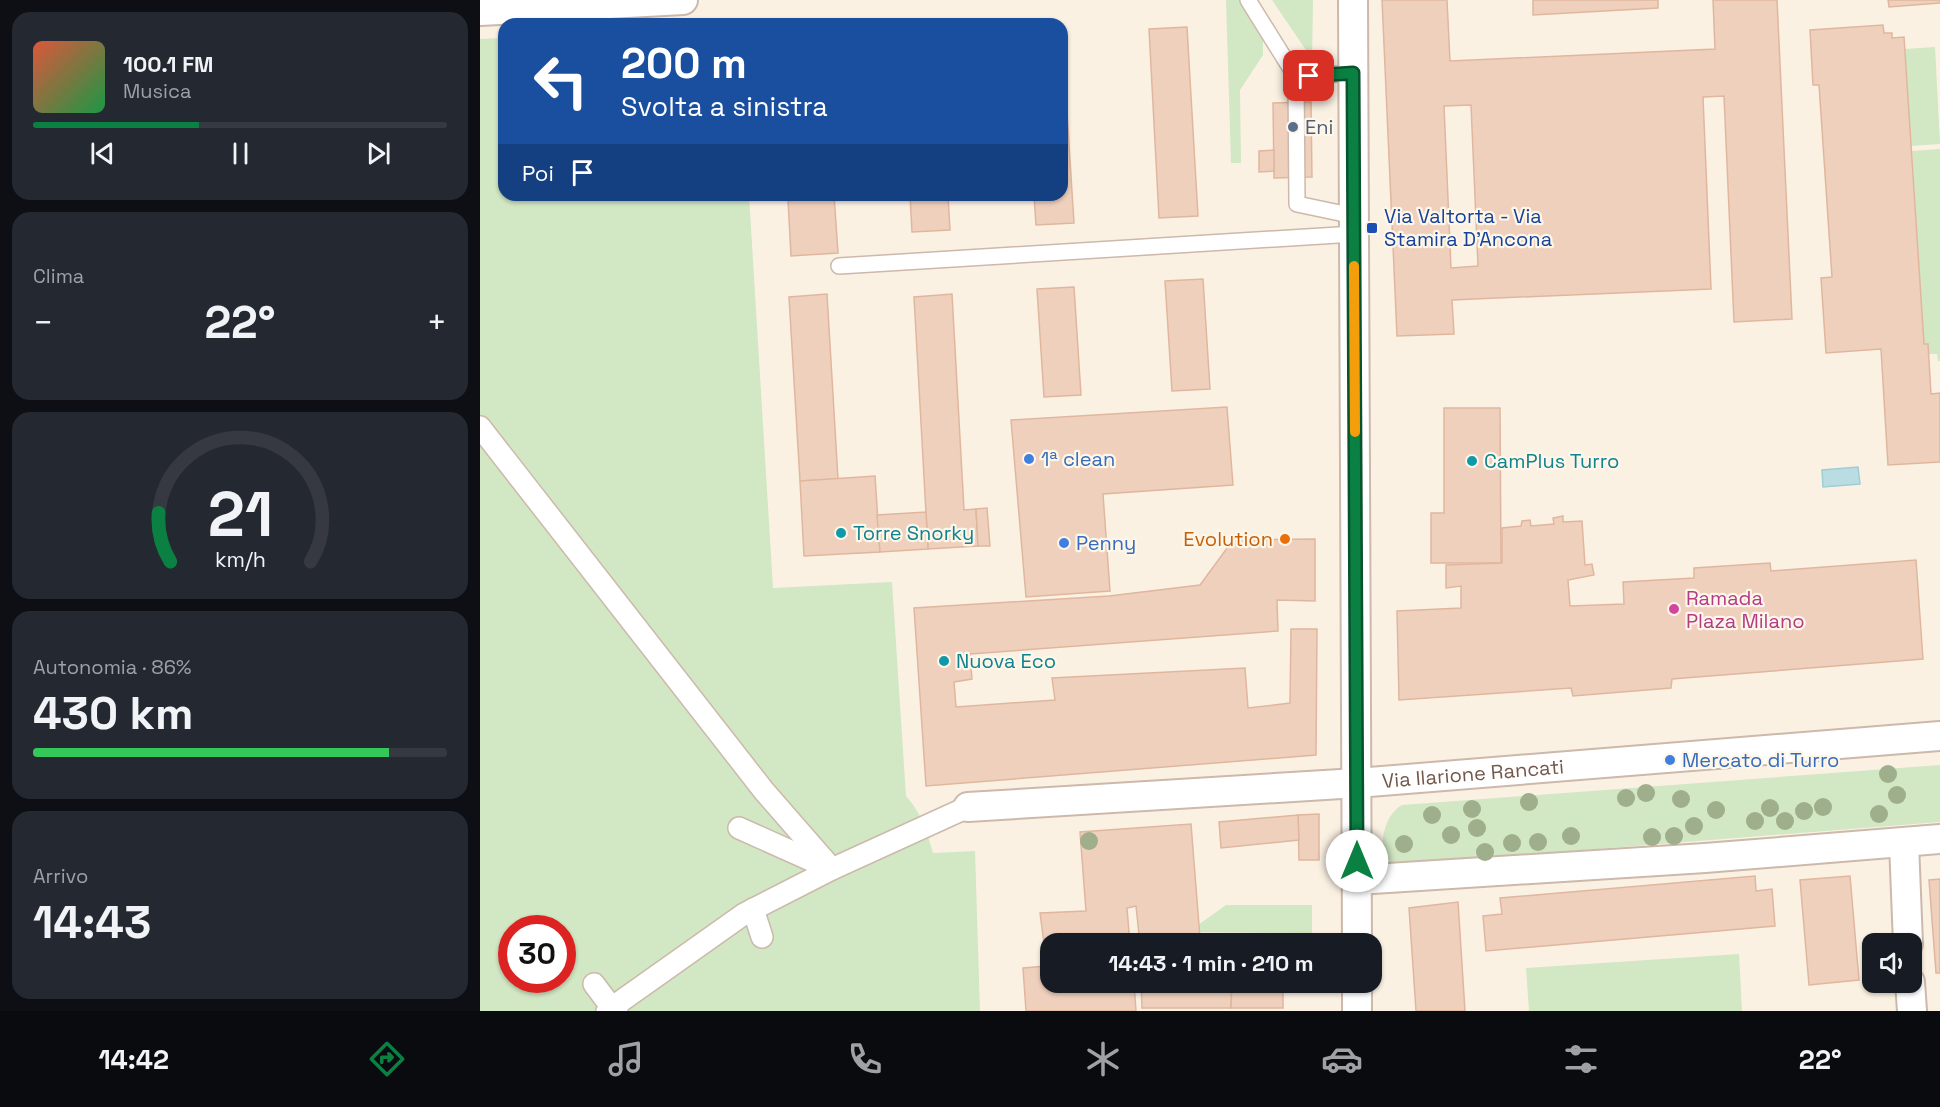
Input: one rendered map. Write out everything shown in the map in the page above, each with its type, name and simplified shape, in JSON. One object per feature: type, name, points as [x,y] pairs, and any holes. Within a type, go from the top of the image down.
[{"type":"street","points":[[480,11],[683,0]]},
{"type":"street","points":[[1353,0],[1357,933]]},
{"type":"street","points":[[480,427],[764,791],[832,869]]},
{"type":"street","name":"Via Ilarione Rancati","points":[[968,807],[1357,783],[1940,736]]},
{"type":"street","points":[[594,984],[612,1010],[753,909],[832,869],[968,807]]},
{"type":"street","points":[[739,828],[832,869]]},
{"type":"street","points":[[1357,880],[1940,839]]},
{"type":"street","points":[[1904,843],[1908,933]]},
{"type":"street","points":[[753,909],[762,937]]},
{"type":"street","points":[[1357,993],[1357,1011]]},
{"type":"street","points":[[1911,993],[1912,1011]]},
{"type":"lane","points":[[1248,0],[1296,76],[1297,204],[1354,225]]},
{"type":"lane","points":[[1296,76],[1353,73]]},
{"type":"lane","points":[[839,266],[1354,225]]},
{"type":"green space","points":[[1226,0],[1241,0],[1263,30],[1263,55],[1240,90],[1241,163],[1231,163]]},
{"type":"green space","points":[[1272,0],[1313,0],[1312,59]]},
{"type":"green space","points":[[498,38],[498,201],[749,201],[773,588],[892,582],[906,796],[920,816],[933,853],[975,851],[980,1011],[480,1011],[480,39]]},
{"type":"green space","points":[[1935,47],[1940,144],[1911,146],[1905,49]]},
{"type":"green space","points":[[1940,149],[1940,361],[1938,361],[1937,354],[1928,354],[1924,344],[1912,151]]},
{"type":"green space","points":[[1940,765],[1940,822],[1392,865],[1386,863],[1384,856],[1384,831],[1391,816],[1402,805]]},
{"type":"green space","points":[[1226,905],[1312,905],[1312,933],[1199,932],[1198,925]]},
{"type":"green space","points":[[1739,954],[1742,1011],[1529,1011],[1526,968]]},
{"type":"water","points":[[1858,467],[1860,484],[1823,487],[1822,470]]},
{"type":"building","points":[[1382,0],[1447,0],[1450,61],[1715,49],[1713,0],[1777,0],[1792,319],[1734,322],[1724,96],[1703,97],[1711,289],[1452,300],[1454,334],[1397,336]],"holes":[[[1471,105],[1478,266],[1451,268],[1444,106]]]},
{"type":"building","points":[[1533,0],[1658,0],[1658,8],[1533,15]]},
{"type":"building","points":[[1888,0],[1940,0],[1940,3],[1889,7]]},
{"type":"building","points":[[1883,25],[1884,33],[1892,33],[1892,38],[1904,37],[1924,344],[1928,344],[1931,394],[1940,393],[1940,462],[1888,465],[1881,349],[1826,353],[1821,278],[1832,277],[1819,85],[1813,85],[1810,30]]},
{"type":"building","points":[[1187,27],[1198,216],[1159,218],[1149,29]]},
{"type":"building","name":"Eni","points":[[1311,102],[1312,177],[1274,178],[1273,103]]},
{"type":"building","points":[[1068,128],[1074,223],[1036,225],[1034,201],[1068,201]]},
{"type":"building","points":[[1274,150],[1274,171],[1259,172],[1259,151]]},
{"type":"building","points":[[788,201],[834,201],[838,253],[791,256]]},
{"type":"building","points":[[910,201],[948,201],[950,230],[912,232]]},
{"type":"building","points":[[1203,279],[1210,389],[1172,391],[1165,281]]},
{"type":"building","points":[[1074,287],[1081,395],[1044,397],[1037,289]]},
{"type":"building","points":[[827,294],[838,479],[800,481],[789,297]]},
{"type":"building","points":[[952,294],[964,510],[976,509],[978,546],[928,549],[914,297]]},
{"type":"building","name":"Penny","points":[[1227,407],[1233,485],[1103,494],[1110,591],[1026,597],[1011,420]]},
{"type":"building","name":"CamPlus Turro","points":[[1444,408],[1500,408],[1501,563],[1431,563],[1431,513],[1444,513]]},
{"type":"building","name":"Torre Snorky","points":[[875,476],[880,552],[804,556],[800,481]]},
{"type":"building","points":[[987,508],[990,546],[978,546],[976,509]]},
{"type":"building","points":[[926,512],[928,549],[880,552],[877,515]]},
{"type":"building","name":"Ramada Plaza Milano","points":[[1563,516],[1563,522],[1582,521],[1585,565],[1592,564],[1594,575],[1568,580],[1570,606],[1624,604],[1623,582],[1694,578],[1694,568],[1770,563],[1771,571],[1916,560],[1923,659],[1672,679],[1671,688],[1573,696],[1571,688],[1399,700],[1397,611],[1461,608],[1461,586],[1446,588],[1446,565],[1502,563],[1502,528],[1521,526],[1522,521],[1530,520],[1531,526],[1554,524],[1553,518]]},
{"type":"building","name":"Nuova Eco","points":[[1315,539],[1315,601],[1277,600],[1278,631],[970,654],[972,679],[954,682],[956,707],[1055,700],[1052,678],[1245,668],[1248,708],[1290,703],[1291,629],[1317,629],[1316,755],[926,786],[914,608],[1109,596],[1200,585],[1233,540]]},
{"type":"building","points":[[1319,814],[1319,860],[1299,860],[1298,815]]},
{"type":"building","points":[[1298,815],[1299,840],[1221,848],[1219,822]]},
{"type":"building","points":[[1191,824],[1200,933],[1139,933],[1136,906],[1127,908],[1129,933],[1043,933],[1040,913],[1086,911],[1080,832]]},
{"type":"building","points":[[1755,876],[1756,891],[1772,889],[1775,926],[1486,951],[1483,916],[1502,914],[1500,898]]},
{"type":"building","points":[[1850,876],[1859,980],[1809,985],[1800,880]]},
{"type":"building","points":[[1940,879],[1940,973],[1936,973],[1929,880]]},
{"type":"building","points":[[1458,902],[1465,1011],[1416,1011],[1409,908]]},
{"type":"building","points":[[1040,967],[1040,993],[1135,993],[1136,1011],[1026,1011],[1023,968]]},
{"type":"building","points":[[1141,993],[1232,993],[1231,1008],[1142,1008]]},
{"type":"building","points":[[1232,993],[1283,993],[1283,1008],[1231,1008]]},
{"type":"slow traffic","points":[[1354,266],[1355,432]]},
{"type":"place","name":"Eni","points":[[1293,127]]},
{"type":"place","name":"Via Valtorta - Via Stamira D'Ancona","points":[[1372,228]]},
{"type":"place","name":"1ª clean","points":[[1029,459]]},
{"type":"place","name":"CamPlus Turro","points":[[1472,461]]},
{"type":"place","name":"Torre Snorky","points":[[841,533]]},
{"type":"place","name":"Evolution","points":[[1285,539]]},
{"type":"place","name":"Penny","points":[[1064,543]]},
{"type":"place","name":"Ramada Plaza Milano","points":[[1674,609]]},
{"type":"place","name":"Nuova Eco","points":[[944,661]]},
{"type":"place","name":"Mercato di Turro","points":[[1670,760]]},
{"type":"route","points":[[1309,76],[1353,73],[1357,861]]}]
